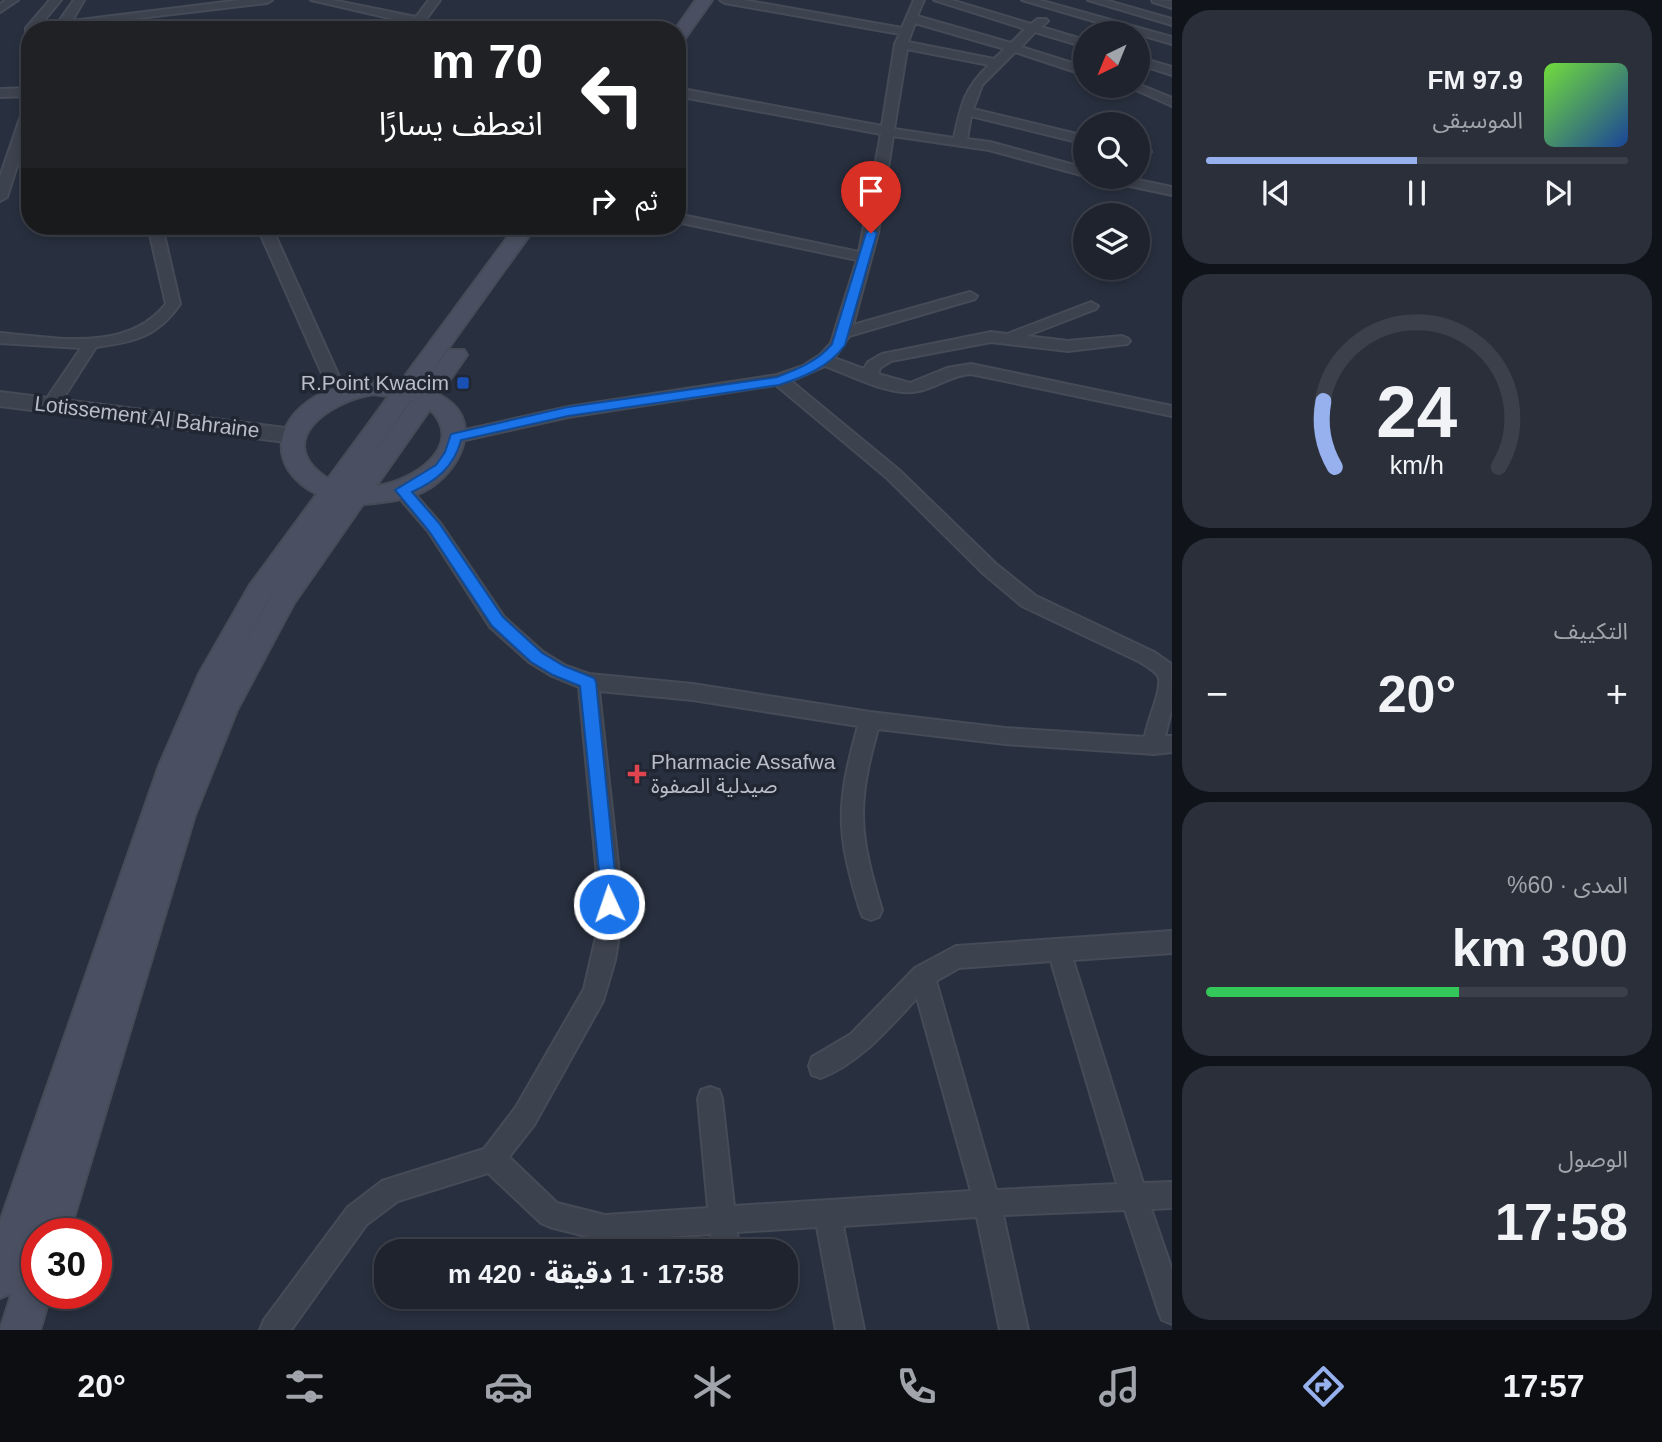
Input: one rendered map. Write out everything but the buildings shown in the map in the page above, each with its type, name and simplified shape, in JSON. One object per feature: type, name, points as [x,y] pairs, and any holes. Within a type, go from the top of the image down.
[{"type":"main road","points":[[673,21],[688,0]]},
{"type":"main road","points":[[686,25],[704,0]]},
{"type":"main road","points":[[417,393],[520,235]]},
{"type":"main road","points":[[55,1218],[176,828],[201,760],[233,690],[263,632],[345,494],[417,393],[539,235]]},
{"type":"main road","points":[[373,387],[417,393],[448,414],[456,437],[451,453],[441,468],[424,481],[379,495],[345,494],[313,482],[299,469],[292,453],[293,436],[310,412],[339,394],[373,387]]},
{"type":"main road","points":[[0,1278],[174,766],[193,718],[227,646],[258,593],[345,494]]},
{"type":"main road","points":[[20,1330],[26,1309]]},
{"type":"street","points":[[0,9],[13,0]]},
{"type":"street","points":[[38,21],[56,0]]},
{"type":"street","points":[[66,21],[79,0]]},
{"type":"street","points":[[139,18],[146,0]]},
{"type":"street","points":[[108,21],[267,0]]},
{"type":"street","points":[[316,0],[395,21]]},
{"type":"street","points":[[419,21],[435,0]]},
{"type":"street","points":[[725,0],[905,31],[995,63]]},
{"type":"street","points":[[456,437],[568,412],[779,380],[806,371],[824,360],[838,345],[843,333],[865,257],[879,193],[890,95],[905,31],[919,0]]},
{"type":"street","points":[[939,0],[1073,40]]},
{"type":"street","points":[[1027,0],[1172,41]]},
{"type":"street","points":[[960,141],[969,98],[977,83],[1033,28],[1069,0]]},
{"type":"street","points":[[1093,0],[1172,22]]},
{"type":"street","points":[[1157,0],[1172,5]]},
{"type":"street","points":[[905,31],[930,22],[1073,67]]},
{"type":"street","points":[[1150,68],[1172,71]]},
{"type":"street","points":[[0,93],[21,92]]},
{"type":"street","points":[[1150,93],[1172,102]]},
{"type":"street","points":[[686,94],[888,131],[990,146],[1073,169]]},
{"type":"street","points":[[968,112],[1073,137]]},
{"type":"street","points":[[0,197],[21,134]]},
{"type":"street","points":[[1150,186],[1172,191]]},
{"type":"street","points":[[686,220],[865,257]]},
{"type":"street","points":[[0,338],[92,342],[134,338],[159,324],[173,304],[157,235]]},
{"type":"street","points":[[268,235],[339,394]]},
{"type":"street","points":[[843,333],[970,296]]},
{"type":"street","points":[[1009,338],[1091,306]]},
{"type":"street","points":[[869,377],[873,365],[887,357],[991,337],[1068,346],[1122,341]]},
{"type":"street","points":[[51,404],[92,342]]},
{"type":"street","points":[[824,360],[909,389],[951,371],[971,369],[1172,411]]},
{"type":"street","points":[[402,490],[434,527],[497,622],[536,657],[559,671],[588,682],[693,692],[870,720],[1004,736],[1163,745],[1156,725],[1170,687],[1170,677],[1164,669],[1147,657],[1054,615],[1020,594],[990,569],[893,474],[779,380]]},
{"type":"street","name":"Lotissement Al Bahraine","points":[[0,399],[293,436]]},
{"type":"street","points":[[274,1330],[356,1216],[391,1190],[492,1159],[525,1116],[594,993],[604,960],[610,924],[607,864],[588,682]]},
{"type":"street","points":[[870,720],[855,775],[851,805],[860,875],[871,911]]},
{"type":"street","points":[[821,1066],[859,1042],[923,976],[956,957],[1172,942]]},
{"type":"street","points":[[1059,950],[1134,1197],[1172,1310]]},
{"type":"street","points":[[923,976],[987,1203],[1014,1330]]},
{"type":"street","points":[[710,1099],[724,1239]]},
{"type":"street","points":[[492,1159],[550,1214],[605,1228],[987,1203],[1172,1195]]},
{"type":"street","points":[[828,1214],[850,1330]]},
{"type":"place","name":"R.Point Kwacim","points":[[463,383]]},
{"type":"place","name":"Pharmacie Assafwa صيدلية الصفوة","points":[[637,774]]},
{"type":"route","points":[[609,904],[588,682],[559,671],[536,657],[497,622],[434,527],[402,490],[424,481],[441,468],[451,453],[456,437],[568,412],[779,380],[806,371],[830,355],[838,345],[857,289],[871,233]]}]
